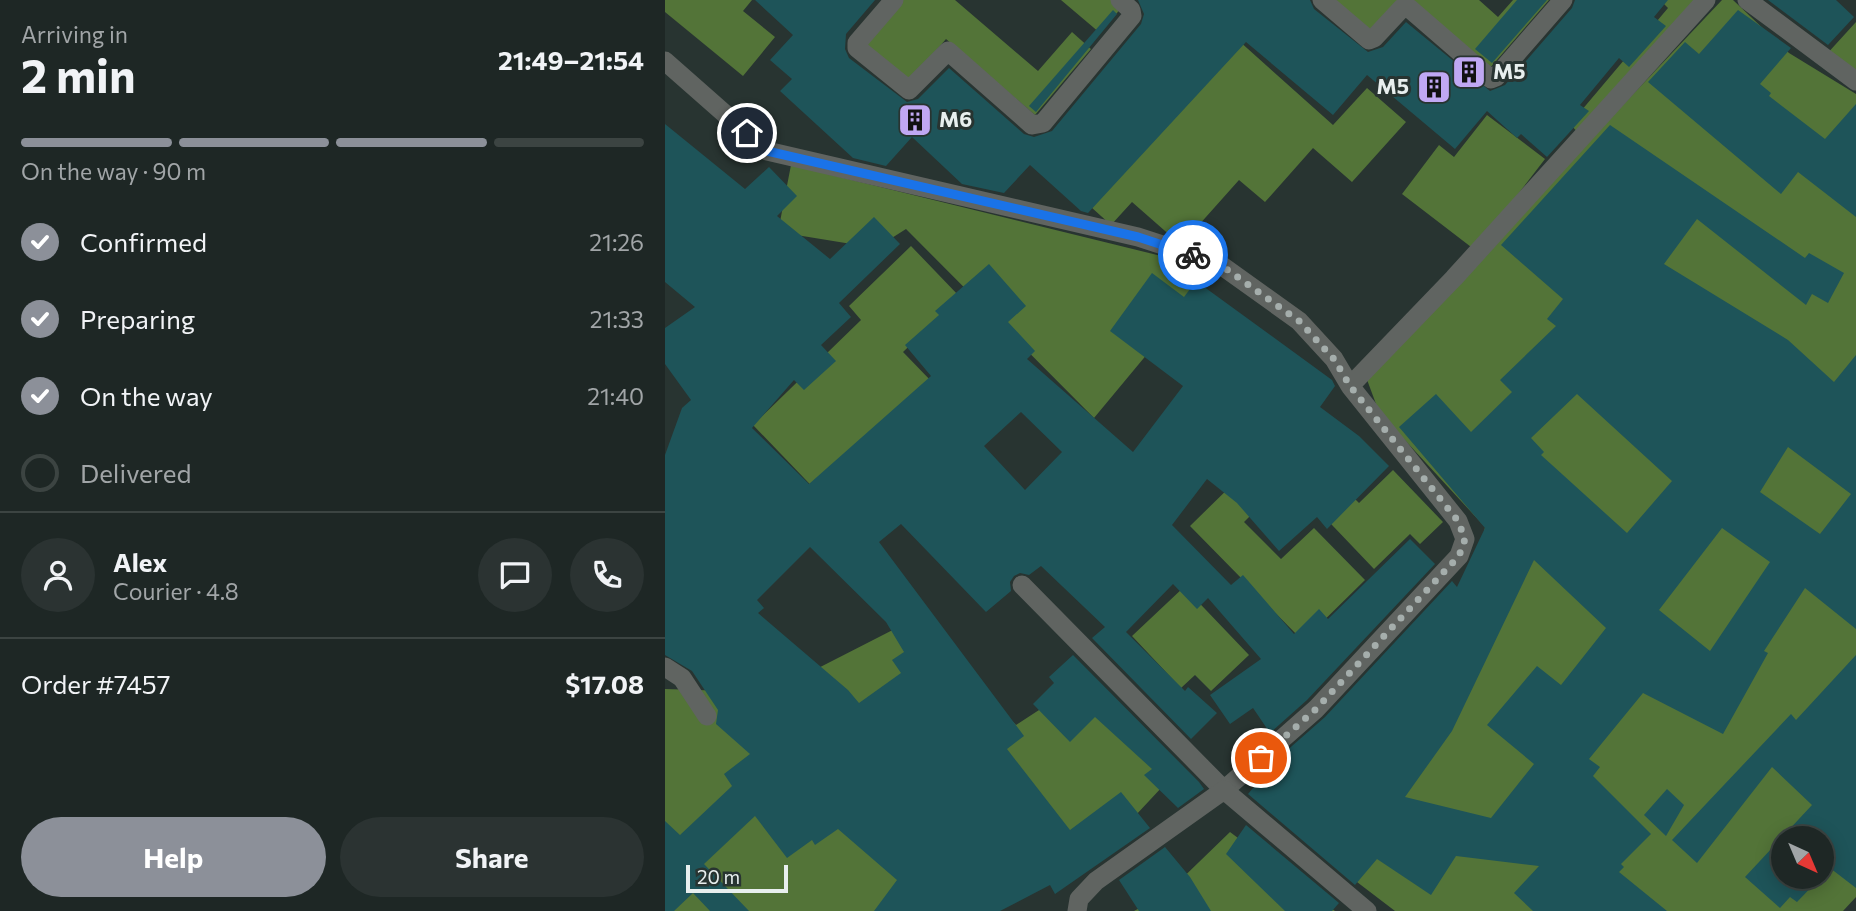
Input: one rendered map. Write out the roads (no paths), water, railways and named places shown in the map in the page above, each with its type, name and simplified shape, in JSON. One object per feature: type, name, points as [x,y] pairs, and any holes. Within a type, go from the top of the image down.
[{"type":"street","points":[[894,0],[857,43],[857,48],[909,90],[949,51],[1032,125],[1037,126],[1043,123],[1132,16],[1132,10],[1120,0]]},
{"type":"street","points":[[1322,0],[1369,40],[1402,8],[1409,8],[1491,79],[1496,77],[1563,0]]},
{"type":"street","points":[[1350,386],[1454,278],[1706,0]]},
{"type":"street","points":[[1747,0],[1856,81]]},
{"type":"street","points":[[665,61],[767,151],[1138,237],[1218,263],[1299,321],[1334,359],[1350,386],[1458,521],[1465,539],[1459,556],[1316,709],[1224,790],[1096,881],[1079,899],[1077,911]]},
{"type":"street","points":[[1022,585],[1224,790],[1367,911]]},
{"type":"street","points":[[665,667],[682,678],[707,716]]},
{"type":"place","name":"М5","points":[[1469,72]]},
{"type":"place","name":"M5","points":[[1434,87]]},
{"type":"place","name":"М6","points":[[915,120]]}]
